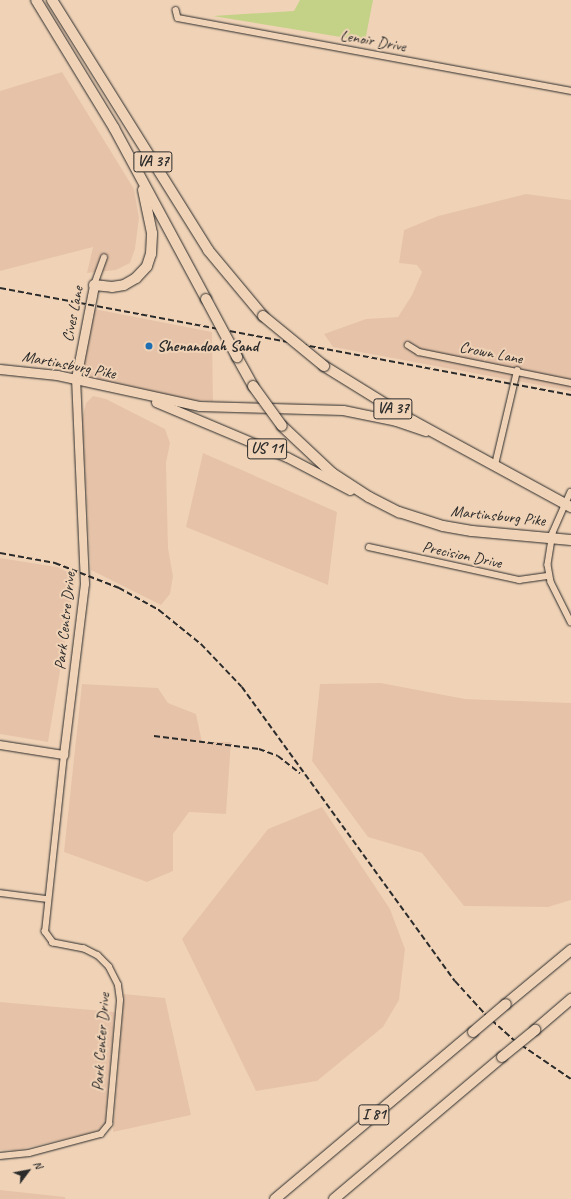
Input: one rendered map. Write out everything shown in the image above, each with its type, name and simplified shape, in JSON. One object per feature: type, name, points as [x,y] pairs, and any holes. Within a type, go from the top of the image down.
[{"type":"highway","name":"VA 37","points":[[36,0],[114,128],[253,386],[282,426],[332,473],[368,497],[399,512]]},
{"type":"highway","name":"VA 37","points":[[52,0],[204,243],[232,281],[263,316],[324,366],[379,402],[464,449]]},
{"type":"highway","points":[[59,37],[139,181],[151,221],[151,254],[143,272],[124,285],[112,287],[94,285]]},
{"type":"highway","name":"Martinsburg Pike","points":[[464,449],[568,505]]},
{"type":"highway","name":"Martinsburg Pike","points":[[399,512],[461,529],[571,540]]},
{"type":"highway","name":"I 81","points":[[275,1199],[571,950]]},
{"type":"highway","name":"I 81","points":[[334,1199],[571,999]]},
{"type":"main road","name":"Cives Lane","points":[[76,378],[94,285]]},
{"type":"main road","name":"Martinsburg Pike","points":[[0,369],[76,378],[133,392]]},
{"type":"main road","name":"US 11","points":[[133,392],[214,408],[313,408],[361,413],[405,424],[464,449]]},
{"type":"main road","name":"US 11","points":[[133,392],[287,457],[379,505],[399,512]]},
{"type":"street","name":"Lenoir Drive","points":[[176,10],[178,18],[571,91]]},
{"type":"street","name":"Cives Lane","points":[[94,285],[104,258]]},
{"type":"street","name":"Crown Lane","points":[[408,345],[419,352],[571,383]]},
{"type":"street","points":[[495,465],[516,371]]},
{"type":"street","name":"Park Centre Drive","points":[[53,865],[64,755],[85,584],[76,378]]},
{"type":"street","points":[[571,492],[568,505],[552,537],[549,576],[571,622]]},
{"type":"street","name":"Precision Drive","points":[[369,547],[519,580],[549,576]]},
{"type":"street","points":[[0,745],[64,755]]},
{"type":"street","name":"Park Center Drive","points":[[0,1156],[24,1154],[101,1134],[109,1124],[120,1000],[118,985],[109,966],[98,956],[84,949],[58,945],[49,940],[45,928],[53,865]]},
{"type":"street","points":[[0,893],[48,899]]},
{"type":"shaded area","points":[[62,72],[134,189],[139,218],[135,249],[130,263],[116,270],[87,273],[93,247],[0,271],[0,91]]},
{"type":"shaded area","points":[[526,194],[571,200],[571,391],[333,347],[324,334],[366,319],[398,317],[412,295],[422,272],[417,265],[399,263],[404,230],[438,216]]},
{"type":"shaded area","name":"Shenandoah Sand","points":[[94,309],[212,332],[213,401],[184,400],[91,377],[85,371],[84,360]]},
{"type":"shaded area","points":[[93,396],[106,399],[165,429],[170,443],[166,463],[168,548],[173,576],[170,594],[161,605],[91,570],[82,420],[86,403]]},
{"type":"shaded area","points":[[203,453],[337,512],[328,585],[186,527]]},
{"type":"shaded area","points":[[0,558],[57,567],[76,576],[48,742],[0,734]]},
{"type":"shaded area","points":[[381,683],[465,699],[571,703],[571,900],[548,907],[464,906],[422,853],[368,837],[312,761],[320,684]]},
{"type":"shaded area","points":[[82,684],[158,688],[168,703],[196,714],[202,742],[231,742],[226,814],[189,812],[173,834],[173,871],[147,882],[64,852]]},
{"type":"shaded area","points":[[322,807],[390,909],[405,949],[399,1000],[383,1027],[317,1081],[256,1091],[182,939],[268,829]]},
{"type":"shaded area","points":[[124,994],[165,998],[191,1115],[113,1132]]},
{"type":"shaded area","points":[[0,1002],[115,1012],[105,1126],[94,1132],[17,1150],[0,1150]]},
{"type":"shaded area","points":[[0,1190],[65,1197],[65,1199],[0,1199]]},
{"type":"green space","points":[[300,0],[373,0],[365,41],[213,16],[294,11]]},
{"type":"railway","points":[[0,288],[571,395]]},
{"type":"railway","points":[[0,553],[55,563],[119,588],[159,610],[201,644],[242,687],[455,981],[485,1014],[514,1040],[571,1079]]},
{"type":"railway","points":[[154,736],[259,749],[278,756],[300,773]]},
{"type":"place","name":"Shenandoah Sand","points":[[149,346]]}]
